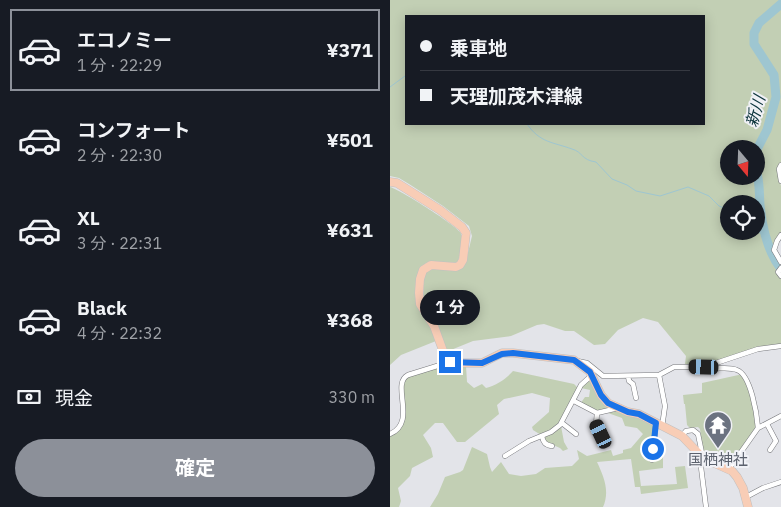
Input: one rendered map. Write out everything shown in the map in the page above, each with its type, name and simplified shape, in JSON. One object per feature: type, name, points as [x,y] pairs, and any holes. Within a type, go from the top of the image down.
[{"type":"main road","points":[[390,182],[397,183],[440,210],[462,227],[466,233],[463,260],[460,265],[456,267],[431,265],[423,270],[420,279],[420,304],[434,326],[443,354],[450,362],[482,363],[502,354],[513,353],[574,360],[584,366],[592,375],[604,399],[618,408],[639,414],[682,436],[702,458],[729,469],[740,480],[748,507]]},
{"type":"street","points":[[781,165],[779,169],[781,181]]},
{"type":"street","points":[[781,235],[774,250],[781,262]]},
{"type":"street","points":[[704,367],[758,349],[781,346]]},
{"type":"street","points":[[574,360],[587,363],[600,375],[658,375],[674,367],[735,369],[742,373],[747,382],[754,404],[758,428]]},
{"type":"street","points":[[390,434],[399,428],[402,422],[404,403],[401,385],[403,379],[408,375],[450,362]]},
{"type":"street","points":[[505,456],[555,430],[562,423],[581,385],[592,375]]},
{"type":"street","points":[[652,460],[665,406],[658,375]]},
{"type":"street","points":[[628,376],[629,381],[633,384],[636,398]]},
{"type":"street","points":[[574,401],[597,414],[618,408]]},
{"type":"street","points":[[597,414],[596,425],[601,434]]},
{"type":"street","points":[[729,469],[758,428],[781,416]]},
{"type":"street","points":[[562,423],[576,434]]},
{"type":"street","points":[[767,424],[776,441],[770,450]]},
{"type":"street","points":[[682,436],[686,432],[696,432],[702,458],[701,475],[706,507]]},
{"type":"street","points":[[542,436],[543,442],[552,446]]},
{"type":"street","points":[[746,498],[763,488],[781,482]]},
{"type":"green space","points":[[390,0],[781,0],[781,165],[779,178],[781,186],[781,235],[775,252],[780,264],[777,268],[781,279],[781,344],[758,347],[703,365],[685,364],[686,356],[658,322],[643,318],[618,330],[605,344],[594,345],[574,331],[565,331],[544,324],[511,336],[473,341],[446,352],[423,304],[424,280],[426,272],[431,268],[456,270],[466,261],[472,236],[469,226],[399,178],[390,176]]},
{"type":"green space","points":[[390,187],[415,200],[448,222],[460,232],[462,238],[458,263],[432,262],[426,263],[421,268],[415,292],[418,305],[430,324],[436,341],[401,355],[390,365]]},
{"type":"green space","points":[[448,365],[466,366],[467,382],[474,388],[482,384],[486,388],[494,385],[513,371],[574,384],[578,388],[564,416],[555,426],[541,435],[533,430],[532,427],[549,412],[550,398],[532,393],[504,399],[497,405],[499,414],[465,442],[457,442],[443,423],[435,423],[423,435],[431,448],[433,457],[412,468],[410,476],[398,488],[401,501],[399,507],[390,507],[390,436],[400,429],[404,415],[405,403],[402,385],[407,377]]},
{"type":"green space","points":[[743,374],[754,408],[755,431],[736,456],[728,459],[714,459],[709,457],[704,450],[700,429],[698,427],[690,428],[687,425],[683,395],[702,393],[702,383]]},
{"type":"green space","points":[[588,379],[591,380],[611,409],[597,412],[580,404],[585,397],[589,397],[590,390],[581,388]]},
{"type":"green space","points":[[616,411],[638,417],[653,424],[651,457],[663,457],[663,468],[639,471],[641,486],[677,484],[675,467],[685,466],[688,488],[641,494],[640,487],[635,487],[631,459],[597,462],[606,490],[603,507],[430,507],[445,477],[463,470],[472,447],[487,454],[492,472],[501,462],[509,474],[521,476],[536,474],[545,468],[572,466],[579,459],[577,450],[587,456],[611,450],[613,456],[623,453],[623,450],[631,448],[643,434],[637,428],[625,426],[622,418],[608,413]]},
{"type":"green space","points":[[561,426],[564,442],[568,449],[563,451],[546,442],[543,437]]},
{"type":"waterway","name":"新川","points":[[762,140],[767,130],[776,97],[774,75],[754,44],[754,33],[759,23],[781,4]]},
{"type":"waterway","points":[[390,87],[405,76]]},
{"type":"waterway","points":[[528,125],[542,138],[576,150],[587,160],[596,162],[612,179],[636,191],[660,196],[688,187],[709,196],[720,206]]},
{"type":"waterway","name":"新川","points":[[759,185],[764,230],[769,247],[781,269]]},
{"type":"place","name":"国栖神社","points":[[718,449]]},
{"type":"route","points":[[450,362],[482,363],[502,354],[513,353],[574,360],[590,372],[601,395],[613,407],[639,414],[656,423],[653,449]]}]
